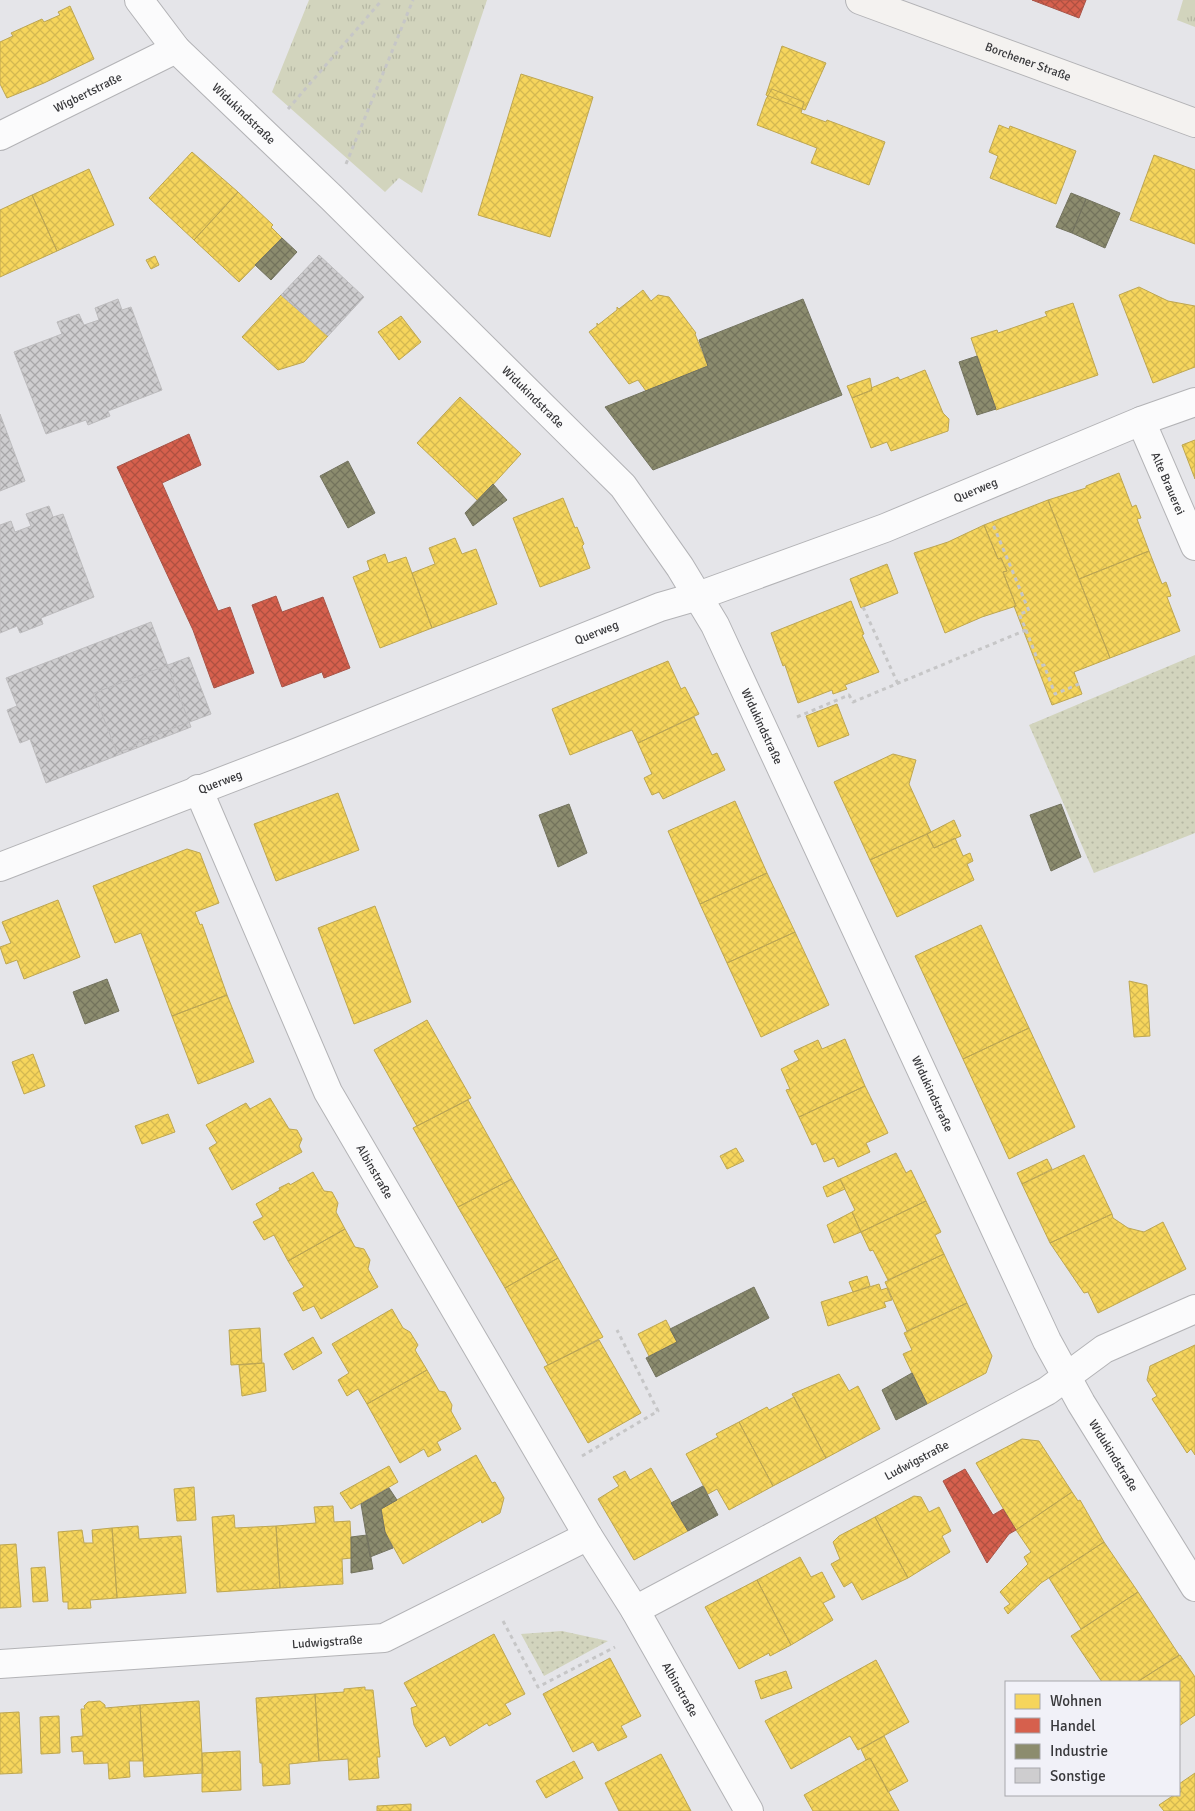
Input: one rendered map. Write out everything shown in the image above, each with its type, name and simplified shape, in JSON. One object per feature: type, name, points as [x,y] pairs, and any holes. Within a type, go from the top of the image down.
[{"type":"main road","name":"Borchener Straße","points":[[860,0],[1195,123]]},
{"type":"street","name":"Widukindstraße","points":[[139,0],[176,49],[332,198],[623,486],[698,596],[715,625],[1043,1332],[1080,1403],[1195,1587]]},
{"type":"street","name":"Wigbertstraße","points":[[0,136],[176,49]]},
{"type":"street","name":"Querweg","points":[[0,867],[298,752],[660,607],[698,596],[885,528],[1141,421],[1195,402]]},
{"type":"street","name":"Alte Brauerei","points":[[1141,421],[1195,546]]},
{"type":"street","name":"Albinstraße","points":[[198,789],[328,1092],[588,1536],[635,1610],[749,1811]]},
{"type":"street","name":"Ludwigstraße","points":[[635,1610],[1047,1391],[1104,1349],[1195,1309]]},
{"type":"street","name":"Ludwigstraße","points":[[0,1664],[384,1638],[588,1536]]},
{"type":"path","points":[[266,135],[382,0]]},
{"type":"path","points":[[332,198],[413,0]]},
{"type":"path","points":[[989,516],[1029,611],[1019,614],[1040,666],[1044,665],[1055,694],[1079,684]]},
{"type":"path","points":[[864,606],[898,684]]},
{"type":"path","points":[[764,730],[849,695],[853,702],[1026,630]]},
{"type":"path","points":[[581,1456],[658,1411],[618,1330]]},
{"type":"path","points":[[503,1621],[538,1687],[616,1646]]},
{"type":"green space","points":[[309,0],[487,0],[422,193],[399,178],[385,192],[272,92]]},
{"type":"green space","points":[[1183,0],[1195,0],[1195,27],[1177,20]]},
{"type":"green space","points":[[1195,655],[1195,833],[1094,873],[1029,725]]},
{"type":"green space","points":[[562,1631],[608,1641],[544,1676],[521,1634]]},
{"type":"building: Wohnen","points":[[70,6],[94,59],[7,98],[0,84],[0,42],[13,36],[11,33],[42,19],[44,22],[60,15],[58,12]]},
{"type":"building: Wohnen","points":[[782,46],[826,63],[805,110],[766,95]]},
{"type":"building: Wohnen","points":[[521,74],[593,97],[550,237],[478,215]]},
{"type":"building: Wohnen","points":[[772,89],[804,102],[801,113],[826,122],[827,120],[885,142],[869,185],[811,163],[817,148],[757,125],[766,99]]},
{"type":"building: Wohnen","points":[[999,125],[1009,129],[1010,126],[1076,151],[1056,204],[990,178],[998,156],[989,152]]},
{"type":"building: Wohnen","points":[[192,152],[238,192],[194,240],[149,198]]},
{"type":"building: Wohnen","points":[[1154,155],[1195,170],[1195,244],[1130,220]]},
{"type":"building: Wohnen","points":[[89,169],[114,225],[57,251],[32,195]]},
{"type":"building: Wohnen","points":[[238,192],[273,225],[271,227],[282,238],[239,282],[194,240]]},
{"type":"building: Wohnen","points":[[32,195],[57,251],[0,277],[0,210]]},
{"type":"building: Wohnen","points":[[155,256],[159,265],[151,269],[146,260]]},
{"type":"building: Wohnen","points":[[1139,287],[1168,301],[1195,306],[1195,367],[1153,383],[1119,295]]},
{"type":"building: Wohnen","points":[[643,290],[651,301],[658,295],[669,297],[696,333],[708,366],[646,391],[638,380],[629,384],[589,332],[597,326],[597,323],[598,325],[617,310],[617,307],[619,309]]},
{"type":"building: Wohnen","points":[[281,295],[328,336],[304,362],[278,370],[242,337]]},
{"type":"building: Wohnen","points":[[1073,303],[1098,375],[996,410],[971,338],[997,330],[998,333],[1047,316],[1045,312]]},
{"type":"building: Wohnen","points":[[401,316],[421,342],[399,360],[378,332]]},
{"type":"building: Wohnen","points":[[925,370],[943,413],[949,419],[948,431],[891,451],[887,442],[871,448],[852,398],[898,377],[900,380]]},
{"type":"building: Wohnen","points":[[870,378],[872,390],[852,398],[847,386]]},
{"type":"building: Wohnen","points":[[460,397],[521,454],[478,501],[417,443]]},
{"type":"building: Wohnen","points":[[1195,440],[1195,479],[1182,445]]},
{"type":"building: Wohnen","points":[[1119,473],[1132,507],[1136,505],[1141,518],[1137,519],[1149,551],[1079,579],[1048,500],[1086,488],[1086,486]]},
{"type":"building: Wohnen","points":[[563,498],[575,528],[577,527],[584,544],[582,546],[590,568],[540,587],[513,518]]},
{"type":"building: Wohnen","points":[[1048,500],[1110,658],[1074,672],[1082,694],[1052,705],[1014,606],[1016,606],[1003,572],[1007,571],[1001,558],[998,559],[984,525]]},
{"type":"building: Wohnen","points":[[984,525],[998,559],[1001,558],[1007,571],[1003,572],[1016,606],[982,617],[945,633],[914,553],[948,542]]},
{"type":"building: Wohnen","points":[[455,538],[462,554],[476,549],[497,604],[432,628],[412,573],[435,564],[429,548]]},
{"type":"building: Wohnen","points":[[1149,551],[1162,584],[1166,582],[1171,596],[1167,597],[1180,631],[1110,658],[1079,579]]},
{"type":"building: Wohnen","points":[[385,554],[388,563],[406,557],[432,628],[380,648],[353,577],[370,570],[367,561]]},
{"type":"building: Wohnen","points":[[887,564],[898,593],[861,608],[850,579]]},
{"type":"building: Wohnen","points":[[851,601],[864,634],[862,635],[879,672],[845,685],[847,689],[833,694],[832,690],[798,703],[785,665],[783,666],[771,633]]},
{"type":"building: Wohnen","points":[[668,661],[681,689],[685,687],[699,714],[638,743],[632,730],[570,755],[552,709]]},
{"type":"building: Wohnen","points":[[837,704],[849,735],[818,747],[806,716]]},
{"type":"building: Wohnen","points":[[694,717],[712,755],[717,753],[725,770],[663,799],[659,792],[652,795],[644,778],[652,774],[638,743]]},
{"type":"building: Wohnen","points":[[893,754],[916,760],[909,784],[931,832],[870,860],[834,782]]},
{"type":"building: Wohnen","points":[[338,793],[359,850],[276,881],[254,824]]},
{"type":"building: Wohnen","points":[[735,801],[767,873],[700,904],[668,831]]},
{"type":"building: Wohnen","points":[[954,820],[961,836],[934,848],[927,834]]},
{"type":"building: Wohnen","points":[[927,834],[934,848],[955,838],[963,856],[970,853],[973,861],[967,864],[974,880],[897,917],[870,860]]},
{"type":"building: Wohnen","points":[[187,849],[200,853],[219,903],[195,912],[200,925],[202,924],[227,995],[172,1016],[141,933],[115,943],[93,886]]},
{"type":"building: Wohnen","points":[[767,873],[795,932],[727,963],[700,904]]},
{"type":"building: Wohnen","points":[[58,900],[80,957],[24,979],[17,960],[6,964],[0,947],[11,943],[2,922]]},
{"type":"building: Wohnen","points":[[375,906],[411,1002],[354,1024],[318,928]]},
{"type":"building: Wohnen","points":[[981,925],[1029,1028],[963,1059],[915,956]]},
{"type":"building: Wohnen","points":[[795,932],[829,1005],[761,1037],[727,963]]},
{"type":"building: Wohnen","points":[[1129,981],[1147,985],[1150,1036],[1134,1037]]},
{"type":"building: Wohnen","points":[[227,995],[254,1062],[198,1084],[172,1016]]},
{"type":"building: Wohnen","points":[[427,1020],[471,1098],[417,1126],[374,1050]]},
{"type":"building: Wohnen","points":[[1029,1028],[1075,1127],[1009,1159],[963,1059]]},
{"type":"building: Wohnen","points":[[845,1039],[865,1086],[799,1117],[786,1090],[790,1089],[781,1069],[799,1060],[794,1051],[818,1040],[822,1049]]},
{"type":"building: Wohnen","points":[[33,1054],[45,1086],[24,1094],[12,1062]]},
{"type":"building: Wohnen","points":[[865,1086],[888,1133],[866,1143],[870,1152],[838,1167],[834,1158],[824,1162],[816,1143],[812,1145],[799,1117]]},
{"type":"building: Wohnen","points":[[270,1098],[289,1129],[297,1130],[302,1139],[299,1146],[302,1152],[232,1190],[209,1148],[217,1143],[206,1125],[246,1103],[250,1109]]},
{"type":"building: Wohnen","points":[[468,1100],[512,1179],[458,1207],[413,1128]]},
{"type":"building: Wohnen","points":[[168,1114],[175,1132],[142,1144],[135,1126]]},
{"type":"building: Wohnen","points":[[736,1148],[744,1161],[727,1169],[720,1156]]},
{"type":"building: Wohnen","points":[[896,1153],[906,1173],[911,1170],[926,1201],[861,1232],[852,1212],[855,1210],[840,1179]]},
{"type":"building: Wohnen","points":[[1084,1155],[1112,1214],[1050,1243],[1022,1184]]},
{"type":"building: Wohnen","points":[[1047,1159],[1052,1169],[1022,1184],[1017,1173]]},
{"type":"building: Wohnen","points":[[313,1172],[324,1191],[332,1192],[338,1203],[336,1212],[345,1229],[288,1261],[274,1235],[264,1240],[253,1222],[263,1217],[256,1204],[280,1190],[279,1188],[289,1183],[290,1185]]},
{"type":"building: Wohnen","points":[[512,1179],[558,1258],[505,1288],[458,1207]]},
{"type":"building: Wohnen","points":[[840,1179],[845,1189],[827,1197],[823,1187]]},
{"type":"building: Wohnen","points":[[926,1201],[941,1232],[935,1235],[944,1254],[888,1280],[873,1250],[870,1251],[861,1232]]},
{"type":"building: Wohnen","points":[[852,1212],[861,1232],[834,1243],[827,1225]]},
{"type":"building: Wohnen","points":[[1112,1214],[1113,1218],[1128,1228],[1144,1232],[1163,1222],[1186,1269],[1098,1313],[1088,1292],[1084,1293],[1050,1243]]},
{"type":"building: Wohnen","points":[[345,1229],[355,1247],[364,1249],[370,1260],[368,1269],[378,1287],[321,1319],[314,1306],[303,1311],[293,1293],[304,1287],[288,1261]]},
{"type":"building: Wohnen","points":[[944,1254],[967,1303],[907,1331],[885,1282]]},
{"type":"building: Wohnen","points":[[558,1258],[603,1337],[548,1365],[505,1288]]},
{"type":"building: Wohnen","points":[[867,1276],[870,1286],[853,1292],[849,1282]]},
{"type":"building: Wohnen","points":[[879,1284],[881,1290],[887,1288],[892,1300],[884,1302],[886,1307],[828,1326],[821,1302]]},
{"type":"building: Wohnen","points":[[967,1303],[992,1356],[986,1373],[927,1404],[903,1354],[912,1350],[904,1333]]},
{"type":"building: Wohnen","points":[[392,1309],[403,1328],[410,1332],[418,1345],[415,1350],[427,1370],[367,1404],[358,1389],[347,1396],[338,1380],[349,1373],[332,1344]]},
{"type":"building: Wohnen","points":[[666,1320],[677,1342],[649,1356],[638,1334]]},
{"type":"building: Wohnen","points":[[260,1328],[262,1363],[231,1365],[229,1330]]},
{"type":"building: Wohnen","points":[[313,1337],[322,1353],[293,1370],[284,1354]]},
{"type":"building: Wohnen","points":[[599,1340],[641,1413],[588,1443],[544,1367]]},
{"type":"building: Wohnen","points":[[1195,1345],[1195,1455],[1191,1449],[1187,1453],[1152,1399],[1157,1396],[1147,1380],[1150,1366]]},
{"type":"building: Wohnen","points":[[264,1363],[266,1391],[242,1396],[239,1365]]},
{"type":"building: Wohnen","points":[[427,1370],[439,1391],[445,1392],[452,1405],[451,1411],[461,1429],[437,1442],[441,1450],[428,1457],[424,1449],[400,1463],[367,1404]]},
{"type":"building: Wohnen","points":[[839,1374],[849,1391],[858,1386],[880,1429],[826,1458],[792,1394]]},
{"type":"building: Wohnen","points":[[794,1397],[826,1458],[773,1486],[739,1422],[767,1407],[769,1410]]},
{"type":"building: Wohnen","points":[[739,1422],[773,1486],[729,1510],[717,1489],[708,1494],[686,1454],[718,1437],[716,1434]]},
{"type":"building: Wohnen","points":[[1022,1439],[1039,1441],[1072,1492],[1016,1530],[976,1463]]},
{"type":"building: Wohnen","points":[[476,1455],[492,1483],[495,1482],[504,1498],[500,1513],[482,1523],[481,1520],[403,1564],[385,1532],[381,1509]]},
{"type":"building: Wohnen","points":[[389,1466],[398,1482],[351,1509],[340,1493]]},
{"type":"building: Wohnen","points":[[651,1468],[688,1531],[634,1560],[598,1499],[619,1486],[613,1477],[625,1471],[630,1480]]},
{"type":"building: Wohnen","points":[[194,1487],[196,1520],[177,1521],[174,1489]]},
{"type":"building: Wohnen","points":[[1072,1492],[1078,1501],[1080,1500],[1104,1542],[1041,1583],[1008,1614],[1004,1608],[1010,1604],[1000,1592],[1028,1564],[1024,1557],[1031,1552],[1016,1530]]},
{"type":"building: Wohnen","points":[[914,1496],[921,1497],[929,1512],[939,1507],[951,1531],[942,1536],[950,1552],[908,1578],[875,1517]]},
{"type":"building: Wohnen","points":[[333,1506],[334,1522],[350,1521],[352,1558],[342,1559],[343,1584],[280,1588],[276,1526],[316,1523],[314,1507]]},
{"type":"building: Wohnen","points":[[234,1515],[235,1528],[276,1526],[280,1588],[217,1592],[212,1517]]},
{"type":"building: Wohnen","points":[[875,1517],[908,1578],[862,1600],[852,1582],[844,1587],[831,1564],[840,1559],[833,1542],[839,1536]]},
{"type":"building: Wohnen","points":[[138,1526],[139,1539],[181,1536],[186,1593],[117,1598],[112,1528]]},
{"type":"building: Wohnen","points":[[112,1528],[117,1598],[90,1600],[91,1608],[68,1609],[68,1602],[63,1602],[58,1532],[82,1530],[84,1543],[93,1543],[92,1530]]},
{"type":"building: Wohnen","points":[[1104,1542],[1138,1592],[1081,1629],[1049,1578]]},
{"type":"building: Wohnen","points":[[16,1544],[21,1607],[0,1608],[0,1545]]},
{"type":"building: Wohnen","points":[[800,1557],[811,1577],[822,1572],[835,1597],[823,1603],[833,1620],[791,1645],[757,1580]]},
{"type":"building: Wohnen","points":[[45,1567],[48,1601],[33,1602],[31,1568]]},
{"type":"building: Wohnen","points":[[757,1580],[791,1645],[770,1656],[769,1653],[739,1669],[705,1607]]},
{"type":"building: Wohnen","points":[[1138,1592],[1179,1655],[1139,1681],[1101,1681],[1071,1636]]},
{"type":"building: Wohnen","points":[[494,1634],[525,1694],[505,1704],[511,1714],[489,1726],[487,1723],[450,1746],[445,1736],[426,1747],[414,1725],[411,1708],[417,1706],[404,1683]]},
{"type":"building: Wohnen","points":[[1180,1655],[1195,1677],[1195,1715],[1180,1725],[1180,1681],[1139,1681]]},
{"type":"building: Wohnen","points":[[610,1658],[641,1716],[621,1726],[627,1737],[598,1751],[593,1742],[573,1752],[543,1694]]},
{"type":"building: Wohnen","points":[[876,1660],[909,1722],[858,1750],[850,1736],[791,1769],[765,1721]]},
{"type":"building: Wohnen","points":[[786,1671],[792,1688],[761,1699],[755,1681]]},
{"type":"building: Wohnen","points":[[365,1687],[365,1690],[373,1690],[380,1757],[377,1757],[379,1778],[349,1780],[348,1759],[319,1761],[315,1694],[344,1692],[344,1689]]},
{"type":"building: Wohnen","points":[[315,1694],[319,1761],[289,1764],[290,1784],[263,1786],[256,1698]]},
{"type":"building: Wohnen","points":[[100,1701],[105,1705],[105,1708],[140,1705],[143,1761],[129,1761],[130,1777],[109,1779],[108,1763],[84,1764],[83,1751],[72,1752],[71,1737],[83,1736],[81,1709],[85,1709],[84,1706],[88,1702]]},
{"type":"building: Wohnen","points":[[199,1701],[203,1773],[144,1777],[140,1705]]},
{"type":"building: Wohnen","points":[[19,1712],[22,1773],[0,1774],[0,1713]]},
{"type":"building: Wohnen","points":[[59,1716],[60,1753],[41,1754],[40,1717]]},
{"type":"building: Wohnen","points":[[884,1736],[908,1781],[888,1792],[870,1758],[866,1760],[861,1749]]},
{"type":"building: Wohnen","points":[[240,1751],[241,1790],[202,1792],[202,1753]]},
{"type":"building: Wohnen","points":[[661,1754],[691,1811],[619,1811],[605,1783]]},
{"type":"building: Wohnen","points":[[870,1758],[899,1811],[813,1811],[804,1795]]},
{"type":"building: Wohnen","points":[[574,1761],[583,1778],[546,1798],[536,1781]]},
{"type":"building: Wohnen","points":[[1195,1773],[1195,1811],[1164,1811],[1159,1805],[1172,1796],[1180,1796],[1180,1783]]},
{"type":"building: Wohnen","points":[[411,1804],[411,1811],[377,1811],[377,1806]]},
{"type":"building: Handel","points":[[1032,0],[1086,0],[1079,18]]},
{"type":"building: Handel","points":[[189,434],[201,465],[162,483],[218,611],[230,607],[254,673],[214,688],[193,630],[117,467]]},
{"type":"building: Handel","points":[[276,596],[282,612],[323,597],[350,668],[324,678],[322,672],[282,687],[252,605]]},
{"type":"building: Handel","points":[[965,1469],[993,1515],[1003,1509],[1016,1530],[1009,1534],[987,1563],[943,1481]]},
{"type":"building: Industrie","points":[[1071,193],[1086,199],[1072,233],[1056,227]]},
{"type":"building: Industrie","points":[[1086,199],[1120,213],[1105,248],[1072,233]]},
{"type":"building: Industrie","points":[[282,238],[297,252],[271,280],[255,265]]},
{"type":"building: Industrie","points":[[803,299],[842,395],[653,470],[605,407],[708,366],[699,340]]},
{"type":"building: Industrie","points":[[977,356],[996,409],[977,415],[959,362]]},
{"type":"building: Industrie","points":[[348,461],[375,513],[348,528],[320,476]]},
{"type":"building: Industrie","points":[[493,484],[507,500],[473,526],[465,513]]},
{"type":"building: Industrie","points":[[569,804],[587,853],[558,867],[539,815]]},
{"type":"building: Industrie","points":[[1061,804],[1081,857],[1051,871],[1030,815]]},
{"type":"building: Industrie","points":[[107,979],[119,1011],[85,1024],[73,992]]},
{"type":"building: Industrie","points":[[754,1287],[769,1318],[656,1377],[646,1358],[677,1342],[670,1329]]},
{"type":"building: Industrie","points":[[912,1373],[927,1404],[896,1420],[882,1390]]},
{"type":"building: Industrie","points":[[703,1486],[718,1515],[688,1531],[671,1503]]},
{"type":"building: Industrie","points":[[389,1488],[397,1500],[381,1509],[385,1532],[393,1548],[370,1557],[361,1504]]},
{"type":"building: Industrie","points":[[367,1535],[373,1569],[351,1573],[351,1537]]},
{"type":"building: Sonstige","points":[[319,255],[364,297],[328,336],[281,295]]},
{"type":"building: Sonstige","points":[[118,299],[122,310],[131,307],[162,390],[108,411],[110,416],[88,425],[86,420],[46,434],[14,352],[62,334],[57,322],[79,314],[84,325],[99,320],[95,308]]},
{"type":"building: Sonstige","points":[[0,414],[25,481],[0,491]]},
{"type":"building: Sonstige","points":[[49,506],[53,517],[63,514],[94,597],[41,618],[43,624],[20,633],[17,626],[0,633],[0,525],[11,521],[15,532],[31,526],[26,514]]},
{"type":"building: Sonstige","points":[[151,622],[191,727],[46,783],[30,739],[20,743],[7,710],[17,706],[6,678]]},
{"type":"building: Sonstige","points":[[189,657],[211,714],[136,742],[137,745],[117,753],[94,693]]}]
